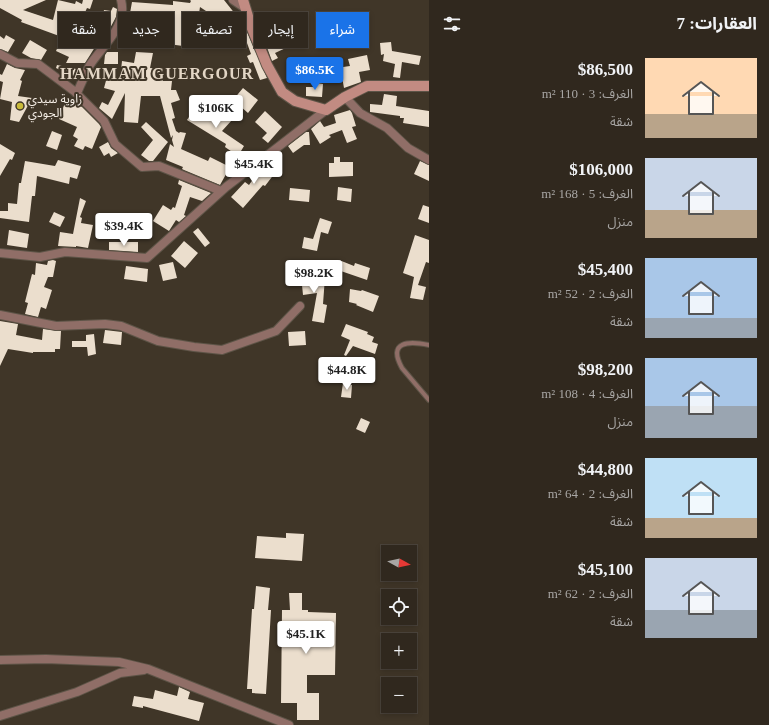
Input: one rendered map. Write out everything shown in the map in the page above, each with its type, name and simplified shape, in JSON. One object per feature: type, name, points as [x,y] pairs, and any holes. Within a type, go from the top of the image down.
[{"type":"street","points":[[77,93],[90,65],[107,44],[120,22],[123,7],[121,0]]},
{"type":"street","points":[[233,0],[244,4],[251,26],[267,65],[282,92],[295,101],[326,110]]},
{"type":"street","points":[[0,54],[17,63],[38,64],[77,93],[104,121],[116,144],[142,166],[159,166],[221,191]]},
{"type":"street","points":[[0,253],[40,257],[65,252],[147,258],[221,191],[345,97],[367,86],[429,86]]},
{"type":"street","points":[[345,97],[360,113],[386,128],[408,148],[429,160]]},
{"type":"street","points":[[0,314],[56,326],[105,324],[121,326],[158,341],[222,350],[276,331],[300,306]]},
{"type":"street","points":[[0,660],[46,659],[119,662],[148,669],[289,725]]},
{"type":"street","points":[[0,716],[77,692],[120,673],[148,669]]},
{"type":"lane","points":[[429,345],[407,342],[399,348],[398,355],[399,363],[402,368],[429,400]]},
{"type":"building","points":[[0,0],[46,0],[23,10],[53,20],[58,0],[75,4],[76,1],[82,4],[83,0],[93,0],[90,9],[87,8],[85,12],[58,12],[58,36],[21,22],[22,20],[0,8]]},
{"type":"building","points":[[190,0],[224,0],[234,12],[208,12],[200,7],[199,12],[182,12],[182,46],[174,45],[174,12],[130,12],[132,2],[173,5],[173,1],[190,3]]},
{"type":"building","points":[[113,7],[117,9],[116,17],[110,28],[110,12],[104,12],[104,10],[111,11]]},
{"type":"building","points":[[246,30],[267,78],[260,80],[253,62],[250,63],[247,56],[251,54],[246,40]]},
{"type":"building","points":[[6,35],[15,40],[8,52],[0,49],[0,36],[4,39]]},
{"type":"building","points":[[30,40],[47,50],[41,60],[31,58],[22,53]]},
{"type":"building","points":[[391,42],[392,51],[421,56],[419,65],[402,62],[400,78],[393,77],[395,64],[383,61],[384,54],[381,55],[380,43]]},
{"type":"building","points":[[58,46],[58,48],[94,48],[85,63],[66,63],[69,57],[56,51]]},
{"type":"building","points":[[267,48],[286,48],[275,53],[278,58],[272,61]]},
{"type":"building","points":[[107,52],[118,52],[118,64],[104,64],[105,55]]},
{"type":"building","points":[[136,52],[153,53],[150,68],[162,69],[163,81],[172,81],[171,90],[176,90],[180,100],[171,103],[175,118],[172,119],[176,131],[179,133],[186,133],[181,149],[208,161],[210,157],[230,167],[220,185],[184,170],[182,169],[183,167],[166,160],[170,144],[174,147],[172,140],[173,135],[171,138],[160,96],[141,96],[138,123],[124,122],[125,93],[112,119],[99,108],[102,102],[108,105],[115,91],[104,88],[107,77],[120,80],[122,61],[134,63]]},
{"type":"building","points":[[367,55],[370,70],[359,72],[361,82],[344,88],[342,77],[324,80],[323,67],[335,64],[336,68],[350,66],[348,59]]},
{"type":"building","points":[[7,64],[15,68],[25,70],[20,80],[22,81],[18,96],[32,98],[19,122],[10,120],[12,102],[0,99],[3,82],[0,81],[0,74],[2,75]]},
{"type":"building","points":[[57,65],[81,70],[78,78],[56,68]]},
{"type":"building","points":[[316,83],[323,84],[322,97],[306,96],[306,87],[316,87]]},
{"type":"building","points":[[243,88],[258,100],[248,113],[233,100]]},
{"type":"building","points":[[384,94],[397,96],[396,106],[429,111],[429,127],[403,123],[404,118],[400,118],[400,116],[370,112],[370,104],[382,105]]},
{"type":"building","points":[[66,100],[82,107],[101,127],[92,149],[85,146],[83,150],[74,146],[78,139],[73,136],[77,127],[59,119]]},
{"type":"building","points":[[194,109],[211,119],[220,109],[232,120],[222,131],[244,146],[238,156],[225,147],[226,144],[187,120]]},
{"type":"building","points":[[350,110],[356,126],[352,127],[357,139],[347,143],[342,130],[329,135],[331,137],[320,144],[311,129],[320,121],[324,127],[336,123],[334,115]]},
{"type":"building","points":[[265,111],[282,127],[268,143],[262,138],[267,133],[255,122]]},
{"type":"building","points":[[146,122],[168,142],[153,161],[149,161],[141,155],[153,140],[141,127]]},
{"type":"building","points":[[52,131],[62,135],[57,150],[46,146]]},
{"type":"building","points":[[306,132],[309,132],[310,145],[304,145],[293,153],[288,146]]},
{"type":"building","points":[[108,142],[111,148],[118,153],[111,157],[109,153],[104,156],[99,147]]},
{"type":"building","points":[[0,144],[15,153],[12,160],[10,159],[0,176]]},
{"type":"building","points":[[334,157],[340,157],[340,162],[353,162],[353,176],[329,177],[329,163],[334,163]]},
{"type":"building","points":[[58,160],[81,166],[77,179],[70,177],[69,184],[37,176],[35,196],[32,196],[29,222],[0,218],[0,211],[8,211],[8,203],[17,204],[19,183],[21,183],[25,161],[55,166]]},
{"type":"building","points":[[420,161],[429,165],[429,181],[414,174]]},
{"type":"building","points":[[268,162],[278,169],[265,186],[263,185],[243,208],[231,197],[245,182],[249,185],[263,165]]},
{"type":"building","points":[[179,180],[211,193],[202,201],[190,197],[184,215],[186,216],[179,222],[176,220],[169,231],[153,221],[163,205],[171,210],[173,207],[175,208],[182,186],[178,184]]},
{"type":"building","points":[[338,187],[352,189],[351,202],[337,200]]},
{"type":"building","points":[[290,188],[310,190],[309,202],[289,200]]},
{"type":"building","points":[[80,198],[86,201],[80,217],[82,218],[81,223],[93,225],[88,248],[58,246],[60,232],[73,234]]},
{"type":"building","points":[[423,205],[429,207],[429,223],[418,219]]},
{"type":"building","points":[[54,212],[65,217],[60,227],[49,222]]},
{"type":"building","points":[[320,218],[332,222],[328,234],[321,232],[317,251],[302,248],[304,237],[313,239]]},
{"type":"building","points":[[198,228],[210,243],[205,247],[193,232]]},
{"type":"building","points":[[9,230],[29,234],[27,248],[7,245]]},
{"type":"building","points":[[415,235],[429,240],[429,263],[426,262],[418,285],[426,287],[423,300],[410,298],[414,277],[403,273]]},
{"type":"building","points":[[184,241],[198,253],[185,268],[171,256]]},
{"type":"building","points":[[109,242],[138,242],[138,252],[109,250]]},
{"type":"building","points":[[339,260],[354,266],[355,263],[370,268],[367,280],[335,269]]},
{"type":"building","points":[[48,261],[56,261],[53,277],[48,277],[44,287],[52,290],[46,309],[41,307],[38,317],[25,314],[28,303],[25,302],[32,274],[35,275],[36,263],[47,265]]},
{"type":"building","points":[[173,262],[177,278],[163,281],[159,265]]},
{"type":"building","points":[[126,266],[148,269],[147,282],[124,279]]},
{"type":"building","points":[[311,274],[311,276],[325,277],[323,304],[327,305],[324,323],[312,321],[317,293],[303,295],[302,285],[295,285],[294,276]]},
{"type":"building","points":[[350,289],[362,290],[379,296],[373,312],[356,305],[357,304],[349,302]]},
{"type":"building","points":[[0,321],[18,324],[16,335],[42,340],[43,329],[61,331],[60,349],[55,349],[55,352],[33,353],[8,349],[0,366]]},
{"type":"building","points":[[346,324],[368,332],[367,334],[374,337],[372,342],[378,344],[375,354],[353,346],[346,356],[344,355],[350,340],[341,336]]},
{"type":"building","points":[[105,330],[122,332],[121,345],[103,343]]},
{"type":"building","points":[[305,331],[306,345],[289,346],[288,332]]},
{"type":"building","points":[[94,334],[96,354],[88,356],[87,347],[72,347],[72,341],[86,341],[86,335]]},
{"type":"building","points":[[327,368],[334,373],[327,383],[320,379]]},
{"type":"building","points":[[343,383],[352,385],[351,398],[341,397]]},
{"type":"building","points":[[361,418],[370,422],[365,433],[356,429]]},
{"type":"building","points":[[286,533],[304,534],[302,561],[255,558],[257,536],[286,538]]},
{"type":"building","points":[[256,586],[270,588],[268,610],[271,610],[266,694],[252,693],[252,689],[247,689],[252,609],[254,609]]},
{"type":"building","points":[[289,593],[302,593],[302,610],[308,610],[308,612],[336,613],[335,675],[307,675],[307,693],[319,693],[319,720],[297,720],[297,703],[281,703],[282,610],[290,610]]},
{"type":"building","points":[[179,687],[190,692],[188,699],[204,703],[199,721],[143,706],[143,708],[132,706],[134,696],[153,699],[155,690],[177,696]]},
{"type":"place","name":"زاوية سيدي الجودي","points":[[20,106]]},
{"type":"district","name":"HAMMAM GUERGOUR","points":[[157,73]]}]
